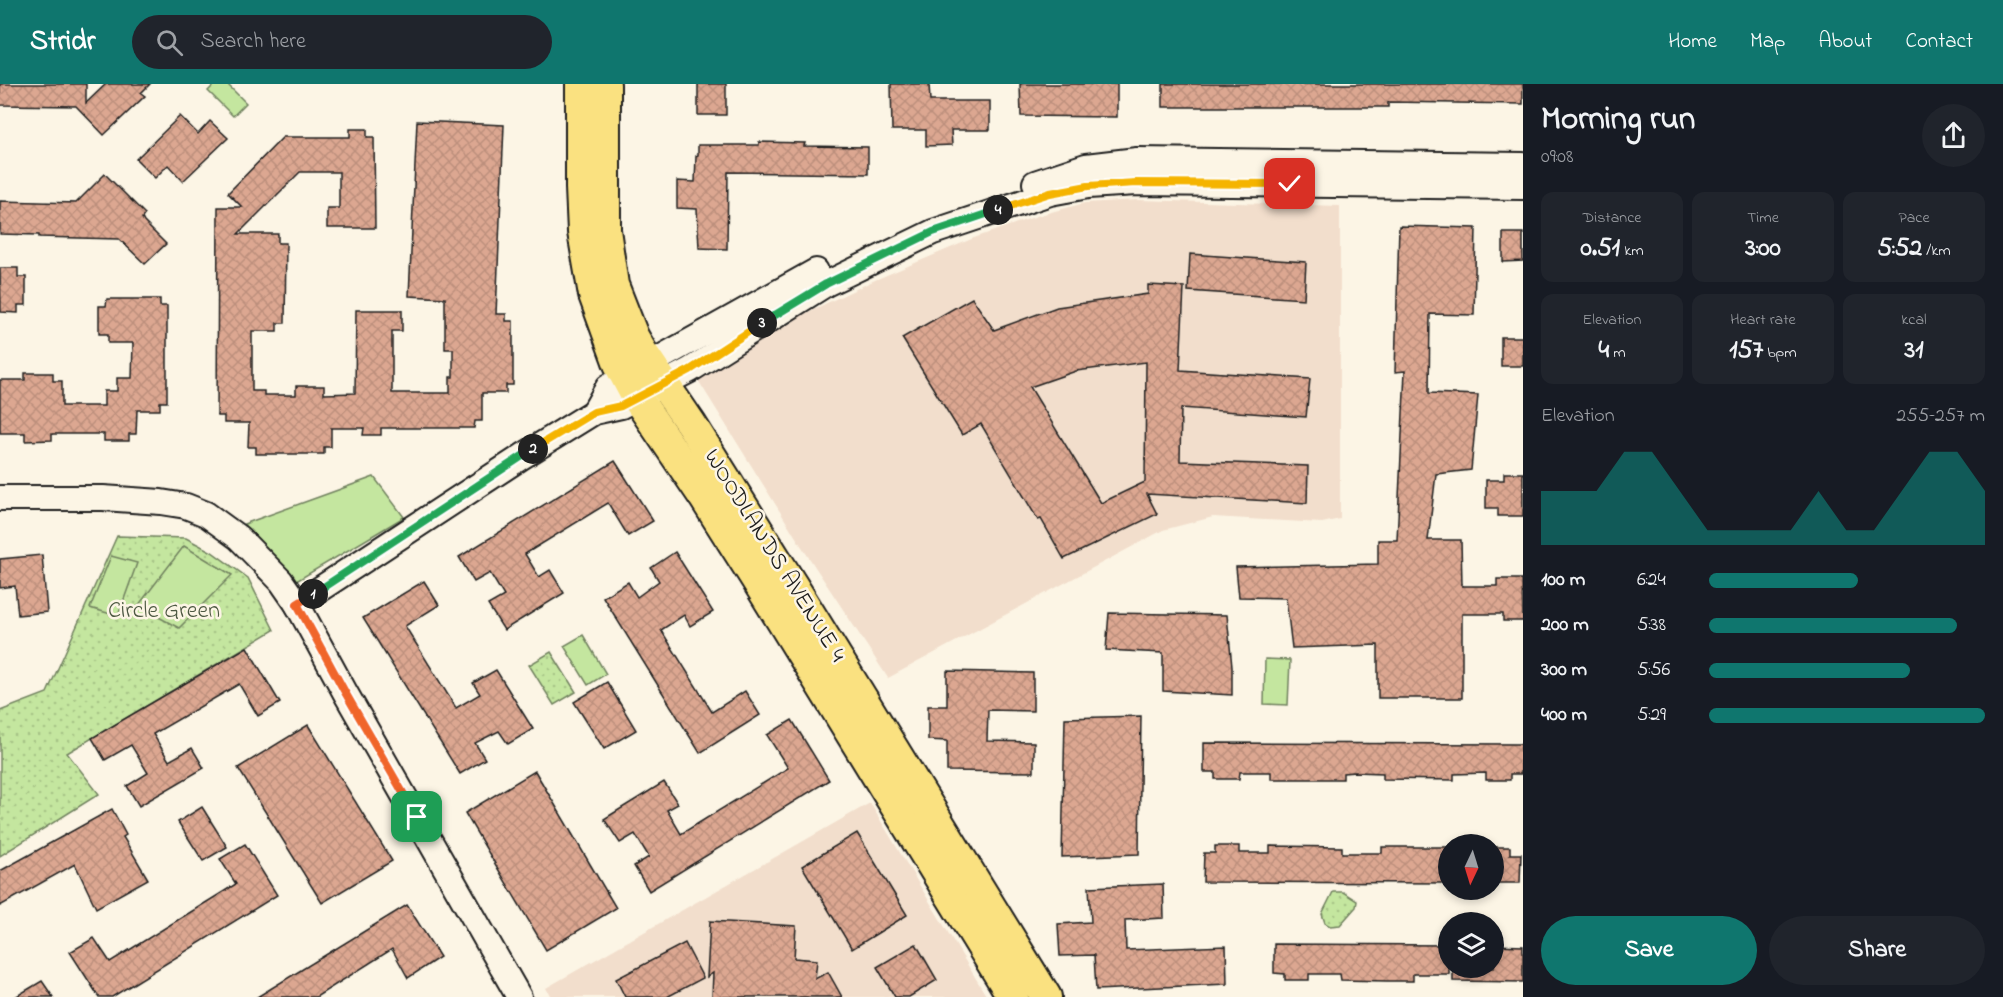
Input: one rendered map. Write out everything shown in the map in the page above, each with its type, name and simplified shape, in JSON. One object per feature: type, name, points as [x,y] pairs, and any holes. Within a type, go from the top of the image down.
[{"type":"main road","name":"WOODLANDS AVENUE 4","points":[[581,84],[583,232],[594,295],[611,346],[691,424],[1046,997]]},
{"type":"main road","name":"WOODLANDS AVENUE 4","points":[[605,84],[605,230],[614,285],[633,336],[644,380],[704,497],[1013,997]]},
{"type":"street","points":[[644,380],[819,270],[929,219],[1086,166],[1137,160],[1523,165]]},
{"type":"street","points":[[297,604],[594,412],[608,387],[690,370],[826,284],[933,232],[1050,193],[1088,186],[1136,183],[1523,187]]},
{"type":"street","points":[[0,498],[131,500],[186,506],[206,514],[239,538],[281,581],[297,604],[519,997]]},
{"type":"shaded area","points":[[1138,200],[1340,206],[1340,519],[1322,523],[1213,517],[1163,530],[888,678],[802,547],[698,380],[781,325],[875,280],[974,238],[1040,215],[1085,203]]},
{"type":"shaded area","points":[[870,803],[987,997],[551,997],[546,988]]},
{"type":"green space","points":[[215,84],[227,84],[246,103],[233,116],[208,91]]},
{"type":"green space","points":[[374,477],[404,517],[283,589],[244,524]]},
{"type":"green space","name":"Circle Green","points":[[117,536],[186,538],[212,552],[248,578],[274,630],[67,753],[99,794],[0,856],[0,711],[47,693]]},
{"type":"green space","points":[[184,546],[232,575],[179,628],[138,606]]},
{"type":"green space","points":[[111,556],[137,563],[118,616],[90,608]]},
{"type":"green space","points":[[583,635],[606,674],[588,685],[564,646]]},
{"type":"green space","points":[[551,652],[576,692],[554,705],[529,665]]},
{"type":"green space","points":[[1265,659],[1290,660],[1288,705],[1264,704]]},
{"type":"green space","points":[[1333,892],[1343,892],[1357,901],[1356,907],[1340,925],[1330,926],[1325,923],[1322,914]]},
{"type":"building","points":[[0,84],[86,84],[86,103],[106,84],[150,84],[141,93],[145,96],[104,135],[76,106],[0,105]]},
{"type":"building","points":[[698,84],[726,84],[726,115],[698,115]]},
{"type":"building","points":[[891,84],[929,84],[930,101],[990,101],[990,130],[951,130],[952,145],[926,146],[926,130],[892,130]]},
{"type":"building","points":[[1020,84],[1117,84],[1117,117],[1021,116]]},
{"type":"building","points":[[1163,84],[1523,84],[1523,104],[1388,102],[1388,107],[1163,107]]},
{"type":"building","points":[[180,116],[198,134],[210,121],[228,138],[183,181],[168,165],[155,178],[136,159]]},
{"type":"building","points":[[417,121],[504,125],[496,314],[506,314],[506,321],[513,321],[513,385],[506,385],[506,393],[482,393],[482,421],[475,421],[474,428],[381,428],[381,435],[363,435],[364,428],[331,428],[331,447],[324,447],[324,454],[256,454],[256,447],[248,447],[249,423],[224,423],[224,416],[217,416],[218,207],[242,207],[228,193],[283,137],[350,137],[350,129],[367,129],[367,137],[374,137],[375,228],[327,228],[327,208],[339,208],[339,172],[300,172],[238,234],[278,234],[278,243],[286,243],[285,323],[277,323],[277,331],[252,331],[252,391],[264,391],[264,395],[296,395],[296,386],[324,386],[324,394],[355,393],[356,310],[402,310],[402,331],[392,331],[392,393],[450,393],[450,377],[453,377],[453,349],[445,349],[445,298],[409,296]]},
{"type":"building","points":[[759,142],[805,143],[804,146],[868,147],[868,174],[728,172],[727,249],[699,248],[697,209],[677,208],[677,181],[695,182],[698,145],[759,145]]},
{"type":"building","points":[[105,174],[145,214],[142,218],[144,222],[166,244],[145,264],[119,239],[0,234],[0,201],[76,203]]},
{"type":"building","points":[[1399,226],[1476,228],[1474,315],[1430,314],[1429,393],[1478,395],[1471,470],[1436,474],[1428,540],[1461,540],[1462,586],[1497,586],[1497,579],[1522,579],[1523,621],[1503,621],[1503,614],[1462,614],[1462,698],[1378,698],[1378,645],[1292,648],[1286,598],[1239,597],[1236,567],[1378,564],[1378,540],[1397,540],[1405,371],[1395,372]]},
{"type":"building","points":[[1503,233],[1523,233],[1523,261],[1503,262]]},
{"type":"building","points":[[1190,254],[1306,262],[1304,299],[1188,291]]},
{"type":"building","points":[[0,268],[18,268],[18,277],[26,277],[26,305],[18,305],[18,313],[1,312]]},
{"type":"building","points":[[1148,285],[1184,287],[1180,370],[1310,379],[1306,417],[1181,408],[1180,461],[1308,466],[1307,503],[1147,494],[1157,514],[1064,559],[981,424],[962,435],[902,338],[972,298],[994,330],[1057,307],[1148,294]],"holes":[[[1146,362],[1145,482],[1101,503],[1030,387],[1076,371]]]},
{"type":"building","points":[[107,299],[160,299],[160,306],[167,306],[167,402],[160,402],[160,410],[137,410],[136,434],[129,434],[129,441],[104,441],[104,434],[52,434],[52,440],[25,441],[25,433],[0,433],[0,380],[25,380],[25,373],[53,373],[53,381],[62,381],[62,406],[104,406],[104,391],[117,391],[117,378],[132,378],[133,343],[108,343],[108,334],[99,334],[99,306],[106,306]]},
{"type":"building","points":[[1501,337],[1523,337],[1523,366],[1501,366]]},
{"type":"building","points":[[615,461],[653,521],[628,536],[608,503],[525,554],[539,577],[550,570],[564,593],[504,630],[488,605],[504,596],[490,573],[474,582],[459,557]]},
{"type":"building","points":[[1504,473],[1523,473],[1523,516],[1498,516],[1498,508],[1486,508],[1486,480],[1504,480]]},
{"type":"building","points":[[675,552],[713,612],[690,626],[684,615],[661,630],[712,712],[745,691],[760,715],[700,753],[603,597],[628,582],[637,597],[659,581],[651,568]]},
{"type":"building","points":[[42,555],[47,612],[18,615],[15,586],[0,588],[0,559]]},
{"type":"building","points":[[424,581],[439,605],[405,626],[456,708],[480,694],[473,683],[496,670],[533,729],[508,744],[499,731],[475,743],[485,759],[460,774],[363,618]]},
{"type":"building","points":[[1109,613],[1227,615],[1232,695],[1163,691],[1163,653],[1106,650]]},
{"type":"building","points":[[247,647],[280,703],[258,716],[239,684],[153,734],[169,761],[192,748],[204,768],[139,806],[127,786],[148,773],[131,745],[105,760],[92,738]]},
{"type":"building","points":[[947,671],[1033,673],[1033,711],[988,710],[987,741],[1034,742],[1034,772],[947,771],[947,741],[928,740],[928,706],[947,706]]},
{"type":"building","points":[[607,682],[636,730],[604,749],[574,702]]},
{"type":"building","points":[[1141,716],[1139,854],[1062,857],[1065,718]]},
{"type":"building","points":[[792,720],[829,780],[649,891],[634,866],[649,857],[635,834],[620,843],[604,819],[664,782],[678,804],[667,810],[681,834],[788,768],[767,735]]},
{"type":"building","points":[[308,725],[392,861],[322,903],[238,768]]},
{"type":"building","points":[[1204,743],[1521,744],[1521,774],[1510,774],[1510,780],[1486,780],[1486,773],[1454,774],[1454,780],[1383,779],[1383,773],[1355,772],[1343,773],[1343,779],[1271,779],[1271,772],[1240,772],[1239,779],[1215,779],[1215,772],[1204,772]]},
{"type":"building","points":[[535,771],[616,908],[546,950],[465,813]]},
{"type":"building","points":[[202,807],[227,847],[203,861],[178,822]]},
{"type":"building","points":[[112,809],[126,835],[123,837],[148,879],[96,908],[75,864],[0,906],[0,871]]},
{"type":"building","points":[[857,833],[907,915],[852,949],[802,866]]},
{"type":"building","points":[[245,844],[277,895],[112,997],[99,997],[70,952],[94,938],[110,962],[236,884],[220,859]]},
{"type":"building","points":[[1215,846],[1239,846],[1239,853],[1270,853],[1270,846],[1342,847],[1342,853],[1382,853],[1382,847],[1438,847],[1438,883],[1203,882],[1204,853],[1215,853]]},
{"type":"building","points":[[1504,847],[1510,847],[1510,854],[1521,854],[1520,883],[1504,883]]},
{"type":"building","points":[[1163,884],[1164,918],[1125,920],[1126,950],[1226,946],[1227,984],[1096,990],[1094,955],[1060,956],[1058,924],[1091,922],[1089,887]]},
{"type":"building","points":[[407,905],[440,957],[408,978],[392,949],[316,997],[257,997]]},
{"type":"building","points":[[710,921],[796,926],[794,958],[817,960],[815,979],[828,972],[842,997],[712,997],[713,973],[707,977]]},
{"type":"building","points":[[685,943],[703,978],[667,997],[625,997],[616,979]]},
{"type":"building","points":[[916,944],[937,980],[909,997],[895,997],[877,967]]},
{"type":"building","points":[[1274,944],[1438,945],[1438,974],[1413,974],[1413,981],[1341,980],[1340,974],[1309,974],[1309,980],[1285,980],[1285,974],[1274,973]]},
{"type":"building","points":[[1504,945],[1523,946],[1523,982],[1453,981],[1453,978],[1504,978]]},
{"type":"building","points":[[42,981],[53,997],[15,997]]},
{"type":"route","points":[[417,817],[297,604],[442,508],[594,412],[621,406],[690,370],[808,294],[933,232],[1050,193],[1088,186],[1136,183],[1290,184]]}]
